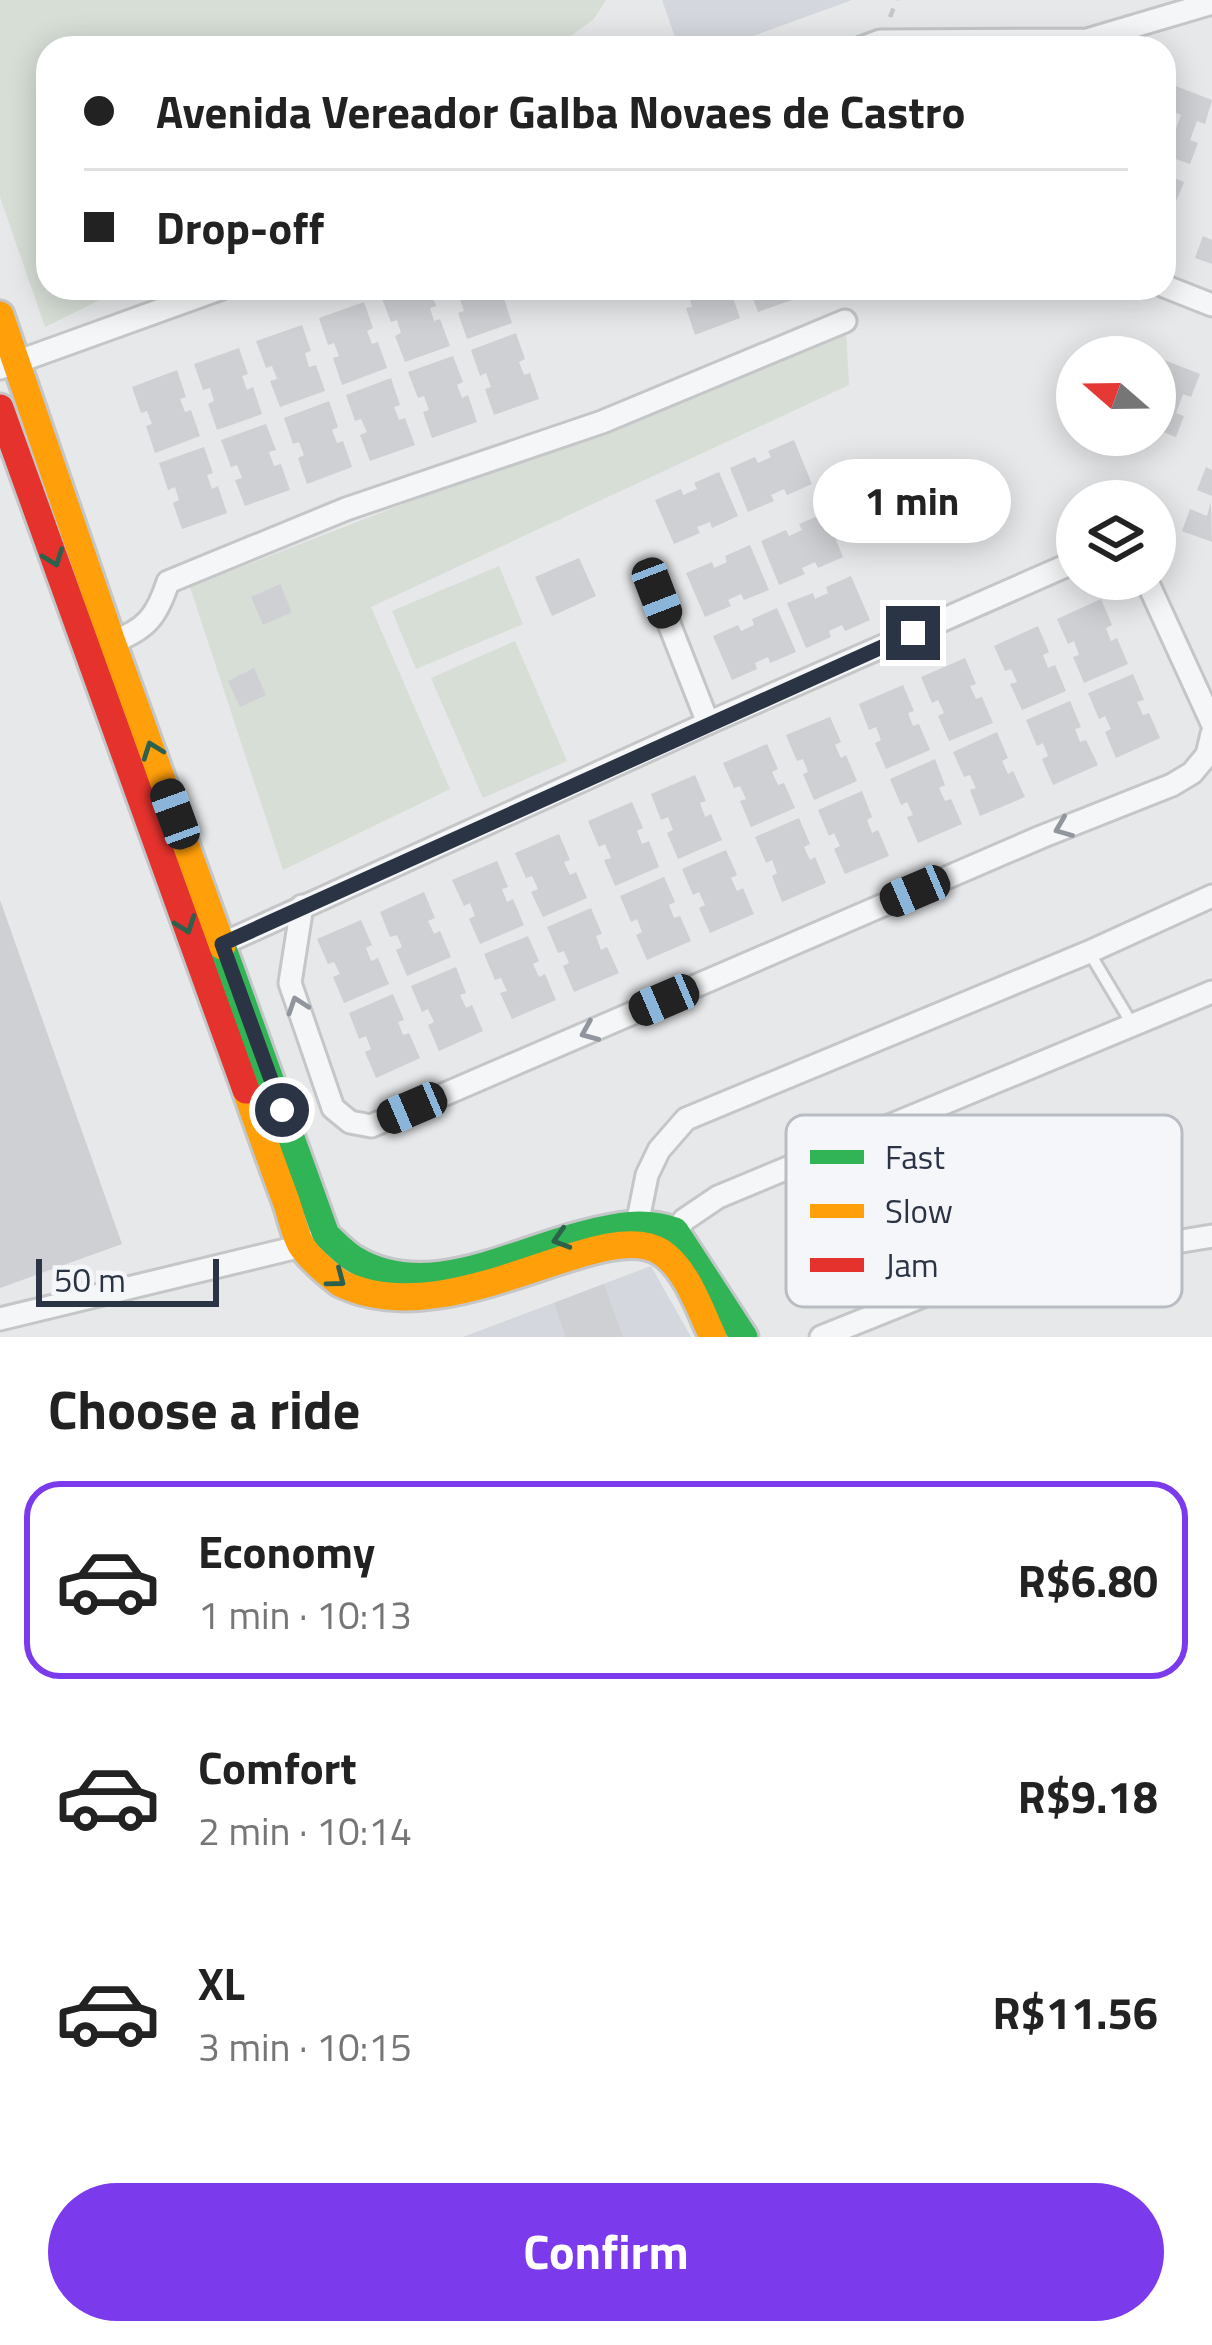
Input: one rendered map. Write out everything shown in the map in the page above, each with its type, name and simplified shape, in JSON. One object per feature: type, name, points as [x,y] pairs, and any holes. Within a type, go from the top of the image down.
[{"type":"street","points":[[1101,36],[1212,3]]},
{"type":"street","points":[[1176,290],[1212,304]]},
{"type":"street","points":[[8,365],[189,300]]},
{"type":"street","points":[[0,316],[8,365],[57,480],[222,944],[314,1241]]},
{"type":"street","points":[[112,642],[136,633],[160,608],[168,582],[346,509],[638,408],[845,320]]},
{"type":"street","points":[[0,408],[326,1273],[378,1304],[423,1311],[469,1302],[636,1232],[670,1242],[744,1337]]},
{"type":"street","points":[[0,495],[57,480]]},
{"type":"street","points":[[222,944],[1056,570]]},
{"type":"street","points":[[657,593],[708,723]]},
{"type":"street","points":[[1156,600],[1212,723]]},
{"type":"street","points":[[302,906],[290,983],[333,1108],[350,1123],[371,1126],[1172,785],[1208,755],[1212,734]]},
{"type":"street","points":[[636,1232],[647,1175],[659,1150],[686,1119],[1212,896]]},
{"type":"street","points":[[914,1115],[1212,992]]},
{"type":"street","points":[[670,1242],[684,1220],[718,1197],[786,1169]]},
{"type":"street","points":[[1182,1241],[1212,1236]]},
{"type":"street","points":[[0,1319],[314,1241]]},
{"type":"street","points":[[670,1242],[713,1337]]},
{"type":"street","points":[[821,1337],[896,1307]]},
{"type":"lane","points":[[1089,952],[1132,1024]]},
{"type":"shaded area","points":[[0,0],[606,0],[594,19],[571,36],[36,36],[36,300],[100,300],[45,327],[0,197]]},
{"type":"shaded area","points":[[662,0],[852,0],[753,36],[675,36]]},
{"type":"shaded area","points":[[846,332],[849,385],[371,607],[450,789],[283,870],[190,587]]},
{"type":"shaded area","points":[[499,566],[523,624],[416,669],[392,611]]},
{"type":"shaded area","points":[[515,641],[567,761],[483,798],[431,678]]},
{"type":"shaded area","points":[[651,1266],[691,1337],[463,1337]]},
{"type":"building","points":[[1176,86],[1212,100],[1205,124],[1197,121],[1190,140],[1198,143],[1190,164],[1176,159],[1181,115],[1176,113]]},
{"type":"building","points":[[1176,179],[1184,182],[1176,202]]},
{"type":"building","points":[[1203,236],[1212,240],[1212,264],[1195,258]]},
{"type":"building","points":[[383,300],[434,300],[436,306],[430,308],[434,321],[440,319],[450,346],[405,362],[395,336],[401,333],[397,320],[391,322]]},
{"type":"building","points":[[460,300],[504,300],[512,323],[467,339],[458,313],[464,311]]},
{"type":"building","points":[[690,300],[734,300],[740,318],[695,335],[686,308],[692,307]]},
{"type":"building","points":[[754,300],[792,300],[758,312]]},
{"type":"building","points":[[364,302],[373,328],[367,331],[372,344],[378,342],[387,368],[342,385],[333,358],[339,356],[334,343],[328,345],[319,318]]},
{"type":"building","points":[[302,325],[311,351],[305,353],[309,367],[316,365],[325,391],[280,407],[270,381],[277,379],[272,366],[266,368],[256,341]]},
{"type":"building","points":[[516,333],[525,359],[519,362],[524,375],[530,373],[539,399],[494,415],[485,389],[491,387],[486,373],[480,376],[471,350]]},
{"type":"building","points":[[239,348],[248,374],[242,376],[247,390],[253,387],[262,414],[217,430],[208,404],[214,401],[210,388],[203,390],[194,364]]},
{"type":"building","points":[[453,356],[463,382],[457,385],[462,398],[468,395],[477,422],[432,438],[423,412],[429,410],[424,396],[418,398],[408,372]]},
{"type":"building","points":[[1176,365],[1200,374],[1191,397],[1183,394],[1176,413]]},
{"type":"building","points":[[177,370],[186,397],[180,399],[185,412],[191,410],[200,436],[155,453],[146,426],[152,424],[147,411],[141,413],[132,387]]},
{"type":"building","points":[[391,378],[400,405],[394,407],[399,420],[405,418],[415,445],[370,461],[360,435],[367,432],[361,419],[355,421],[346,395]]},
{"type":"building","points":[[329,401],[338,427],[332,430],[337,443],[343,441],[352,467],[307,484],[298,458],[304,455],[299,442],[293,444],[284,418]]},
{"type":"building","points":[[1176,413],[1184,416],[1176,437]]},
{"type":"building","points":[[266,424],[276,450],[269,452],[274,466],[281,464],[290,490],[245,506],[235,480],[242,478],[237,465],[231,467],[221,440]]},
{"type":"building","points":[[794,440],[812,484],[787,495],[784,489],[771,495],[774,501],[748,512],[730,468],[755,457],[758,463],[771,457],[768,451]]},
{"type":"building","points":[[204,447],[213,473],[207,475],[212,489],[218,486],[227,513],[182,529],[173,503],[179,500],[175,487],[168,490],[159,463]]},
{"type":"building","points":[[1206,467],[1212,470],[1212,496],[1197,490]]},
{"type":"building","points":[[719,472],[738,516],[712,528],[710,522],[697,527],[700,533],[674,544],[655,500],[681,489],[683,495],[697,489],[694,483]]},
{"type":"building","points":[[1211,502],[1212,542],[1182,531],[1190,509],[1207,516]]},
{"type":"building","points":[[825,513],[843,557],[818,568],[815,562],[802,568],[805,574],[779,585],[761,541],[786,530],[789,536],[802,530],[799,524]]},
{"type":"building","points":[[750,545],[769,590],[744,600],[741,594],[728,600],[731,606],[705,617],[686,573],[712,562],[714,568],[727,562],[725,556]]},
{"type":"building","points":[[579,558],[596,596],[552,616],[535,577]]},
{"type":"building","points":[[851,576],[870,620],[845,631],[842,625],[829,631],[831,637],[806,648],[787,603],[813,593],[815,599],[828,593],[826,587]]},
{"type":"building","points":[[280,584],[292,612],[263,625],[251,597]]},
{"type":"building","points":[[1101,600],[1112,625],[1106,628],[1111,641],[1117,638],[1128,664],[1084,683],[1073,657],[1079,655],[1074,641],[1068,644],[1057,619]]},
{"type":"building","points":[[777,608],[796,652],[770,663],[768,657],[755,663],[757,669],[732,680],[713,636],[738,625],[741,631],[754,625],[752,619]]},
{"type":"building","points":[[1038,626],[1049,652],[1043,655],[1048,668],[1055,665],[1066,691],[1022,710],[1010,684],[1017,682],[1011,669],[1005,671],[994,646]]},
{"type":"building","points":[[965,658],[976,684],[970,686],[976,699],[982,697],[993,723],[949,741],[938,716],[944,713],[938,700],[932,703],[921,677]]},
{"type":"building","points":[[254,668],[266,695],[240,707],[228,681]]},
{"type":"building","points":[[1133,674],[1144,700],[1137,702],[1143,715],[1149,713],[1160,738],[1116,758],[1105,732],[1111,729],[1105,716],[1099,719],[1088,693]]},
{"type":"building","points":[[903,685],[914,711],[908,713],[913,726],[919,724],[930,750],[886,769],[875,743],[881,740],[876,727],[869,730],[859,704]]},
{"type":"building","points":[[1070,701],[1081,727],[1075,729],[1080,742],[1086,740],[1098,765],[1053,785],[1042,759],[1048,756],[1043,743],[1037,746],[1026,720]]},
{"type":"building","points":[[830,717],[841,742],[835,745],[841,758],[846,755],[857,781],[814,800],[803,774],[808,772],[803,759],[797,761],[786,735]]},
{"type":"building","points":[[997,732],[1008,758],[1002,761],[1008,774],[1013,771],[1025,797],[980,816],[970,790],[976,788],[970,775],[964,777],[953,752]]},
{"type":"building","points":[[767,744],[778,769],[772,772],[778,785],[784,783],[795,808],[751,827],[740,801],[746,799],[740,786],[734,788],[723,763]]},
{"type":"building","points":[[935,759],[945,785],[939,788],[945,801],[951,799],[962,824],[918,843],[907,817],[913,815],[907,802],[901,805],[890,779]]},
{"type":"building","points":[[695,775],[706,801],[700,803],[705,817],[711,814],[722,840],[678,859],[667,833],[673,830],[668,817],[661,820],[651,794]]},
{"type":"building","points":[[862,791],[872,817],[867,820],[872,833],[878,830],[889,856],[845,874],[834,849],[840,846],[834,833],[829,836],[818,810]]},
{"type":"building","points":[[632,802],[643,828],[637,831],[642,844],[649,841],[659,867],[615,886],[604,860],[611,858],[605,844],[599,847],[588,821]]},
{"type":"building","points":[[799,818],[810,844],[804,847],[810,860],[815,857],[826,883],[782,902],[772,876],[777,873],[772,860],[766,863],[755,837]]},
{"type":"building","points":[[559,834],[570,860],[564,862],[570,875],[576,872],[587,898],[543,917],[531,892],[538,889],[532,876],[526,878],[515,853]]},
{"type":"building","points":[[726,850],[737,875],[731,878],[737,891],[743,888],[754,914],[710,933],[699,908],[705,905],[699,892],[693,895],[682,869]]},
{"type":"building","points":[[497,861],[508,887],[502,889],[507,902],[513,899],[524,925],[480,944],[469,919],[475,916],[470,903],[464,906],[452,880]]},
{"type":"building","points":[[664,877],[675,902],[669,905],[674,918],[680,916],[691,941],[647,960],[636,935],[642,932],[637,919],[631,922],[620,896]]},
{"type":"building","points":[[424,892],[435,918],[428,921],[434,934],[440,931],[451,957],[407,976],[396,950],[402,947],[397,935],[390,937],[380,912]]},
{"type":"building","points":[[0,900],[122,1244],[0,1288]]},
{"type":"building","points":[[591,908],[602,934],[596,936],[601,950],[607,947],[619,973],[574,992],[563,966],[569,963],[564,951],[558,953],[547,927]]},
{"type":"building","points":[[361,920],[372,945],[366,948],[371,961],[378,958],[389,984],[344,1003],[333,977],[340,974],[334,962],[328,964],[317,939]]},
{"type":"building","points":[[528,936],[539,961],[533,964],[539,977],[545,974],[556,1000],[512,1019],[500,993],[507,991],[501,978],[495,980],[484,954]]},
{"type":"building","points":[[456,967],[466,993],[460,995],[466,1008],[472,1005],[483,1031],[439,1051],[428,1025],[434,1022],[428,1009],[422,1012],[411,986]]},
{"type":"building","points":[[393,994],[404,1020],[398,1022],[403,1035],[409,1033],[420,1058],[376,1078],[365,1052],[371,1049],[366,1036],[359,1039],[349,1013]]},
{"type":"building","points":[[604,1284],[623,1337],[566,1337],[554,1303]]},
{"type":"traffic: fast","points":[[222,946],[326,1235],[350,1257],[382,1271],[439,1275],[608,1229],[664,1228],[675,1231],[744,1337]]},
{"type":"traffic: slow","points":[[0,315],[222,946]]},
{"type":"traffic: slow","points":[[246,1090],[301,1245],[340,1283],[383,1296],[429,1296],[475,1287],[601,1248],[635,1245],[670,1259],[692,1291],[713,1337]]},
{"type":"traffic: jam","points":[[0,408],[246,1090]]},
{"type":"route","points":[[282,1110],[222,944],[913,633]]}]
